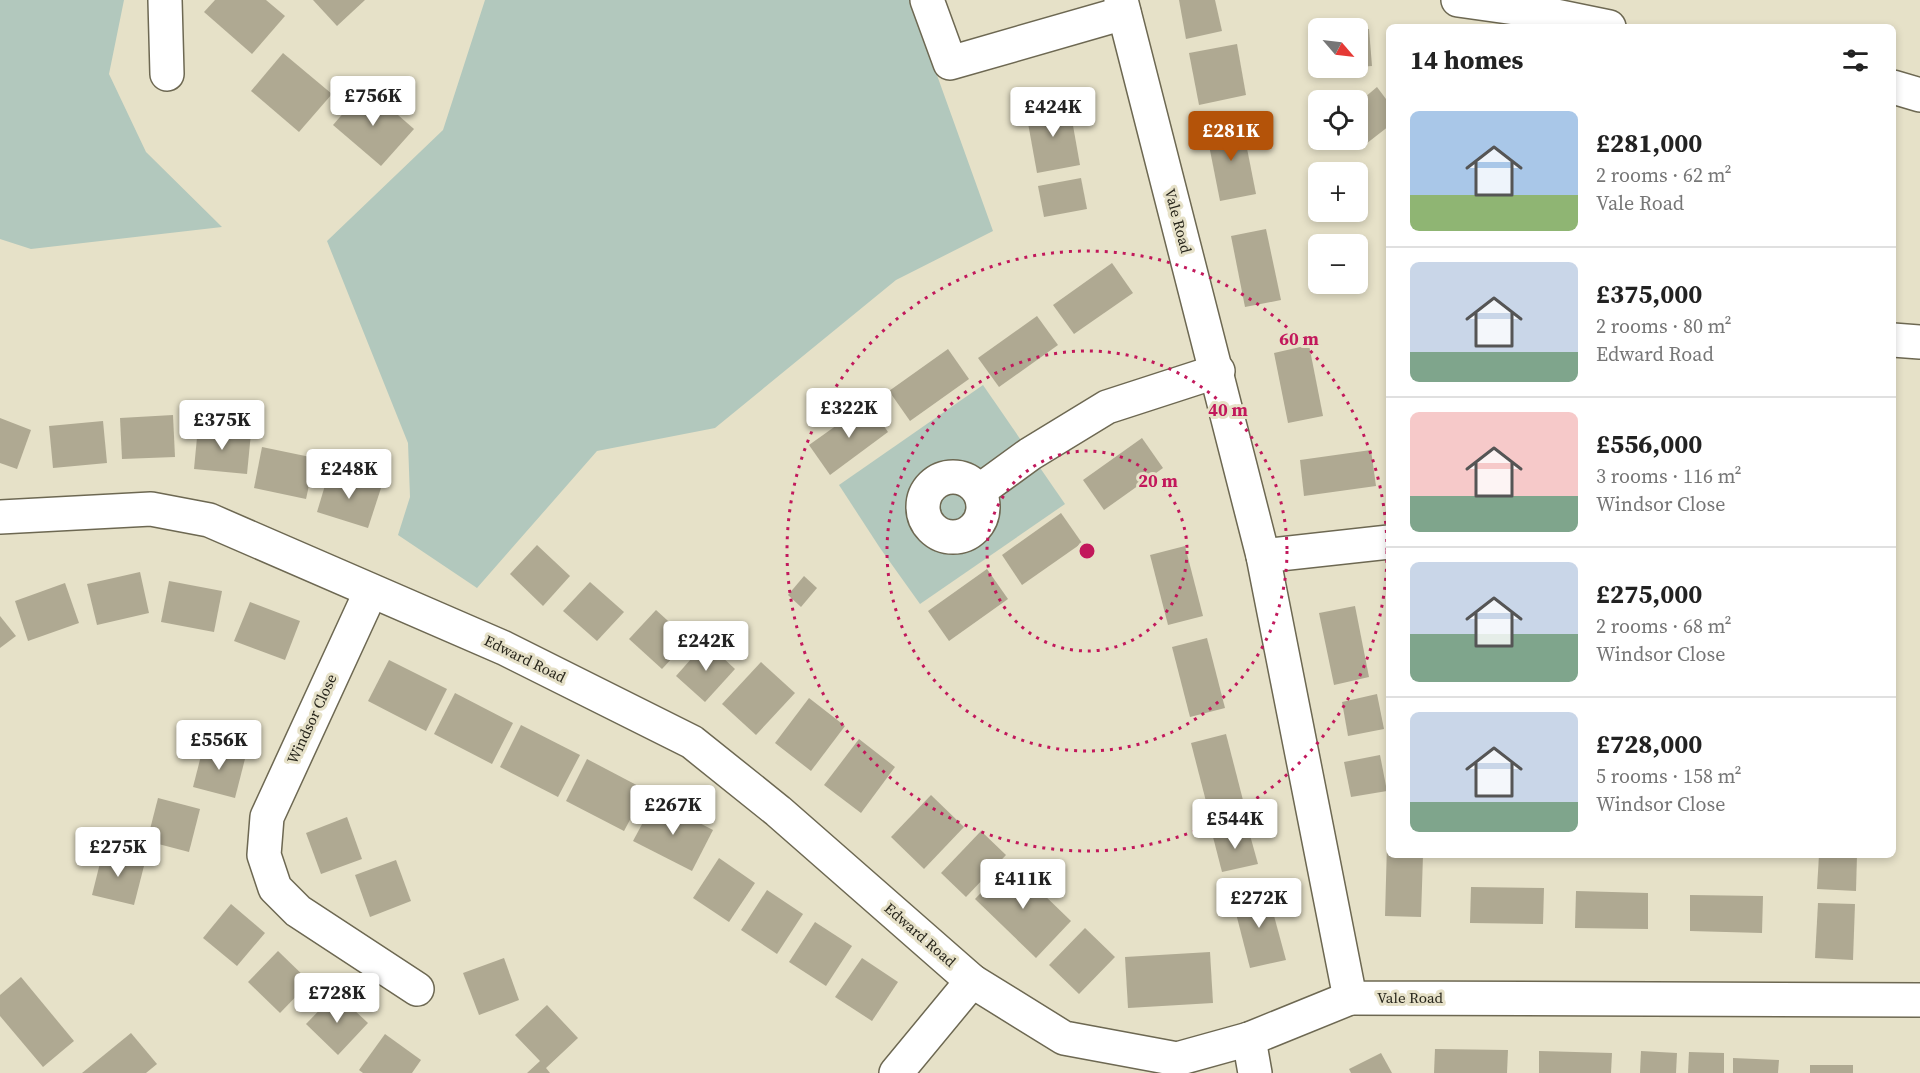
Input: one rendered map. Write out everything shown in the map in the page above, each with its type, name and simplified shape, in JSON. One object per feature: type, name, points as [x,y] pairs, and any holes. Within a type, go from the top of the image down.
[{"type":"street","points":[[165,0],[167,74]]},
{"type":"street","points":[[927,0],[950,63],[1122,7]]},
{"type":"street","points":[[1458,0],[1522,9],[1594,24]]},
{"type":"street","name":"Vale Road","points":[[1122,7],[1218,371],[1263,556],[1350,998],[1920,1000]]},
{"type":"street","points":[[1896,88],[1920,95]]},
{"type":"street","points":[[1896,339],[1920,342]]},
{"type":"street","points":[[979,491],[1030,454],[1107,407],[1218,371]]},
{"type":"street","name":"Edward Road","points":[[0,517],[151,509],[209,520],[504,648],[692,742],[778,811],[972,981],[1064,1038],[1177,1059],[1250,1039],[1350,998]]},
{"type":"street","points":[[1263,556],[1386,542]]},
{"type":"street","name":"Windsor Close","points":[[371,591],[267,817],[264,855],[274,888],[298,911],[417,989]]},
{"type":"street","points":[[896,1073],[972,981]]},
{"type":"street","points":[[1250,1039],[1255,1073]]},
{"type":"green space","points":[[0,0],[124,0],[109,74],[146,152],[222,227],[31,249],[0,239]]},
{"type":"green space","points":[[485,0],[910,0],[993,231],[896,280],[715,428],[597,451],[477,588],[398,535],[410,497],[408,443],[327,241],[443,130]]},
{"type":"green space","points":[[983,385],[1065,504],[920,604],[839,485]]},
{"type":"building","points":[[215,0],[266,0],[285,16],[252,54],[204,12]]},
{"type":"building","points":[[313,0],[365,0],[337,26]]},
{"type":"building","points":[[1179,0],[1215,0],[1222,31],[1186,39]]},
{"type":"building","points":[[1368,29],[1372,66],[1368,66]]},
{"type":"building","points":[[1237,44],[1246,95],[1199,105],[1189,53]]},
{"type":"building","points":[[283,53],[332,94],[299,132],[251,91]]},
{"type":"building","points":[[366,87],[414,129],[381,166],[333,125]]},
{"type":"building","points":[[1377,87],[1386,99],[1386,128],[1368,142],[1368,95]]},
{"type":"building","points":[[1069,103],[1080,165],[1037,173],[1026,112]]},
{"type":"building","points":[[1242,123],[1256,194],[1220,201],[1206,130]]},
{"type":"building","points":[[1081,178],[1087,209],[1044,217],[1038,186]]},
{"type":"building","points":[[1266,229],[1281,300],[1245,307],[1231,236]]},
{"type":"building","points":[[1112,263],[1133,293],[1074,334],[1053,305]]},
{"type":"building","points":[[1037,316],[1058,345],[999,387],[978,358]]},
{"type":"building","points":[[1309,345],[1323,416],[1288,423],[1274,353]]},
{"type":"building","points":[[948,349],[969,379],[910,421],[889,391]]},
{"type":"building","points":[[868,403],[888,432],[830,475],[809,445]]},
{"type":"building","points":[[173,415],[175,457],[122,459],[120,418]]},
{"type":"building","points":[[0,418],[31,430],[17,469],[0,463]]},
{"type":"building","points":[[103,421],[107,463],[53,468],[49,426]]},
{"type":"building","points":[[198,427],[251,433],[247,474],[194,469]]},
{"type":"building","points":[[1142,438],[1163,468],[1104,510],[1083,480]]},
{"type":"building","points":[[262,447],[315,458],[306,499],[254,488]]},
{"type":"building","points":[[1371,450],[1376,486],[1304,496],[1300,460]]},
{"type":"building","points":[[329,472],[381,488],[368,528],[317,512]]},
{"type":"building","points":[[1061,513],[1082,543],[1022,585],[1002,555]]},
{"type":"building","points":[[537,545],[570,576],[543,606],[510,574]]},
{"type":"building","points":[[1185,546],[1203,616],[1168,625],[1150,555]]},
{"type":"building","points":[[987,569],[1008,599],[949,641],[928,611]]},
{"type":"building","points":[[140,572],[149,613],[97,625],[87,584]]},
{"type":"building","points":[[804,576],[817,588],[801,607],[788,595]]},
{"type":"building","points":[[169,581],[222,591],[214,632],[161,622]]},
{"type":"building","points":[[590,582],[624,612],[597,641],[563,611]]},
{"type":"building","points":[[65,583],[79,623],[28,641],[15,601]]},
{"type":"building","points":[[250,602],[300,621],[285,660],[234,641]]},
{"type":"building","points":[[1355,606],[1369,677],[1334,685],[1319,613]]},
{"type":"building","points":[[656,610],[689,640],[662,669],[629,639]]},
{"type":"building","points":[[0,616],[16,636],[0,648]]},
{"type":"building","points":[[1207,638],[1225,708],[1190,717],[1172,647]]},
{"type":"building","points":[[706,642],[735,669],[705,702],[676,676]]},
{"type":"building","points":[[389,660],[447,689],[426,731],[368,701]]},
{"type":"building","points":[[761,662],[795,693],[756,735],[722,704]]},
{"type":"building","points":[[455,693],[513,723],[492,764],[434,734]]},
{"type":"building","points":[[1377,694],[1384,729],[1348,736],[1342,702]]},
{"type":"building","points":[[809,698],[845,726],[811,771],[775,743]]},
{"type":"building","points":[[521,725],[580,755],[558,797],[500,767]]},
{"type":"building","points":[[1226,734],[1244,804],[1209,813],[1191,743]]},
{"type":"building","points":[[859,739],[895,767],[861,813],[824,785]]},
{"type":"building","points":[[204,744],[246,755],[235,798],[193,787]]},
{"type":"building","points":[[1380,755],[1386,791],[1351,797],[1344,762]]},
{"type":"building","points":[[587,759],[646,790],[624,831],[566,801]]},
{"type":"building","points":[[931,795],[964,827],[924,869],[891,837]]},
{"type":"building","points":[[158,798],[200,809],[189,852],[147,841]]},
{"type":"building","points":[[655,800],[713,830],[692,871],[633,841]]},
{"type":"building","points":[[347,817],[362,859],[321,874],[306,833]]},
{"type":"building","points":[[1248,828],[1258,864],[1222,872],[1213,837]]},
{"type":"building","points":[[981,831],[1006,855],[966,897],[941,873]]},
{"type":"building","points":[[103,851],[145,862],[134,905],[92,895]]},
{"type":"building","points":[[719,858],[755,883],[729,922],[693,898]]},
{"type":"building","points":[[1387,858],[1423,858],[1421,917],[1385,916]]},
{"type":"building","points":[[1819,858],[1857,858],[1856,891],[1817,889]]},
{"type":"building","points":[[396,860],[411,901],[370,917],[355,875]]},
{"type":"building","points":[[1010,862],[1071,921],[1036,958],[975,899]]},
{"type":"building","points":[[1471,887],[1544,888],[1543,924],[1470,923]]},
{"type":"building","points":[[767,890],[803,914],[777,954],[741,930]]},
{"type":"building","points":[[1267,890],[1286,960],[1250,968],[1232,898]]},
{"type":"building","points":[[1576,891],[1648,893],[1648,929],[1575,928]]},
{"type":"building","points":[[1690,895],[1763,896],[1762,933],[1690,931]]},
{"type":"building","points":[[1818,903],[1855,904],[1853,960],[1815,958]]},
{"type":"building","points":[[231,904],[265,933],[237,966],[203,938]]},
{"type":"building","points":[[815,922],[852,946],[826,986],[789,962]]},
{"type":"building","points":[[1085,928],[1115,957],[1079,994],[1049,965]]},
{"type":"building","points":[[278,951],[310,982],[280,1013],[248,982]]},
{"type":"building","points":[[1210,952],[1213,1003],[1128,1008],[1125,957]]},
{"type":"building","points":[[504,958],[519,1000],[479,1015],[463,973]]},
{"type":"building","points":[[862,958],[898,982],[872,1021],[835,997]]},
{"type":"building","points":[[21,977],[74,1041],[43,1067],[0,1016],[0,995]]},
{"type":"building","points":[[336,993],[368,1023],[338,1055],[306,1024]]},
{"type":"building","points":[[547,1005],[578,1038],[546,1068],[550,1073],[527,1073],[540,1061],[515,1035]]},
{"type":"building","points":[[131,1033],[157,1064],[146,1073],[82,1073]]},
{"type":"building","points":[[385,1034],[421,1060],[412,1073],[363,1073],[359,1070]]},
{"type":"building","points":[[1435,1049],[1508,1050],[1507,1073],[1434,1073]]},
{"type":"building","points":[[1539,1051],[1612,1053],[1611,1073],[1539,1073]]},
{"type":"building","points":[[1641,1051],[1677,1053],[1676,1073],[1640,1073]]},
{"type":"building","points":[[1689,1052],[1724,1053],[1724,1073],[1688,1073]]},
{"type":"building","points":[[1381,1053],[1392,1073],[1351,1073],[1349,1069]]},
{"type":"building","points":[[1733,1058],[1779,1060],[1778,1073],[1733,1073]]},
{"type":"building","points":[[1810,1065],[1853,1065],[1853,1073],[1810,1073]]}]
